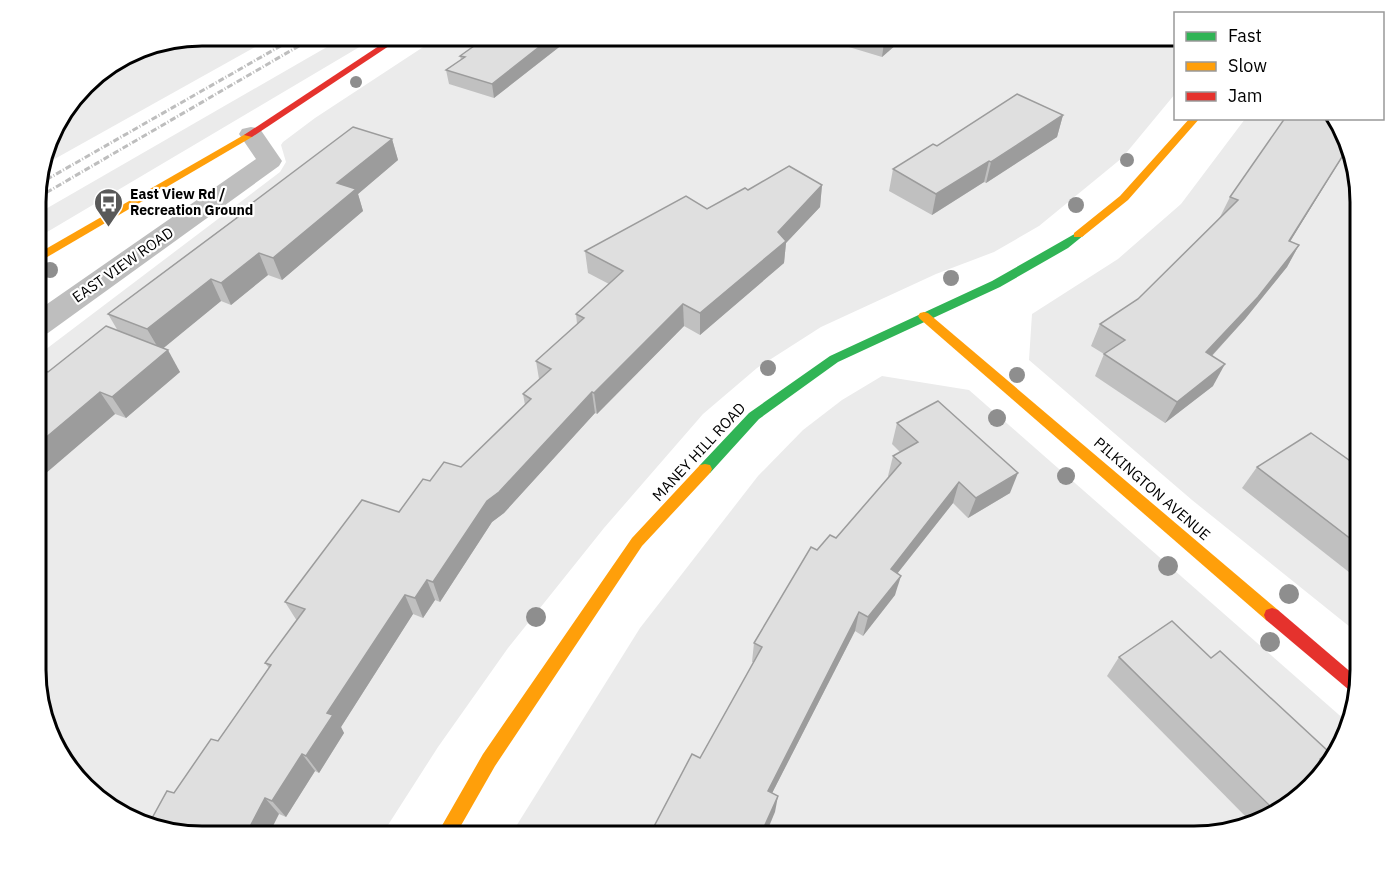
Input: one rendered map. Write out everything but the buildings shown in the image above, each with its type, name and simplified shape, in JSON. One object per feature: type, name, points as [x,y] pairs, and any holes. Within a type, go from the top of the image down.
[{"type":"street","points":[[46,254],[251,134],[385,46]]},
{"type":"street","name":"MANEY HILL ROAD","points":[[451,826],[489,760],[637,542],[754,416],[834,359],[996,284],[1064,246],[1124,198],[1194,120]]},
{"type":"street","name":"EAST VIEW ROAD","points":[[46,320],[270,161],[251,134]]},
{"type":"street","name":"PILKINGTON AVENUE","points":[[924,316],[1349,681]]},
{"type":"shaded area","points":[[257,46],[53,160],[67,124],[85,100],[124,67],[152,55],[182,48]]},
{"type":"shaded area","points":[[329,46],[361,46],[46,233],[46,209]]},
{"type":"shaded area","points":[[425,46],[1174,46],[1174,95],[1122,158],[1039,226],[994,252],[936,274],[821,327],[757,368],[703,414],[604,528],[508,648],[438,747],[388,826],[202,826],[162,820],[133,809],[107,793],[92,780],[63,739],[49,700],[46,670],[46,349],[280,172],[286,162],[281,145],[315,118]]},
{"type":"shaded area","points":[[1244,120],[1326,120],[1338,143],[1349,192],[1349,626],[1192,500],[1029,360],[1032,314],[1118,259],[1181,204]]},
{"type":"shaded area","points":[[882,376],[969,390],[1342,717],[1333,739],[1311,772],[1289,793],[1272,805],[1234,820],[1204,825],[516,826],[640,628],[758,476],[803,430],[842,400]]},
{"type":"railway","points":[[49,178],[280,46]]},
{"type":"railway","points":[[47,192],[299,46]]},
{"type":"traffic: fast","points":[[705,469],[754,416],[834,359],[996,284],[1064,246],[1078,235]]},
{"type":"traffic: slow","points":[[1078,235],[1124,198],[1194,120]]},
{"type":"traffic: slow","points":[[46,254],[249,135]]},
{"type":"traffic: slow","points":[[924,316],[1272,615]]},
{"type":"traffic: slow","points":[[451,826],[489,760],[637,542],[705,469]]},
{"type":"traffic: jam","points":[[249,135],[385,46]]},
{"type":"traffic: jam","points":[[1272,615],[1349,681]]},
{"type":"place","name":"East View Rd / Recreation Ground","points":[[109,228]]}]
